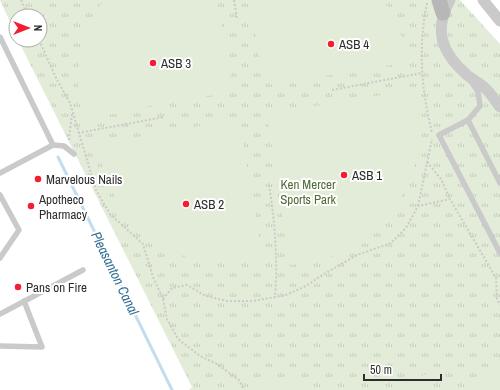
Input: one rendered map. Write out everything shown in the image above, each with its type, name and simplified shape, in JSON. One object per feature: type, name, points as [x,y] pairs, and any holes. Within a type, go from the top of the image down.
[{"type":"street","points":[[483,0],[500,22]]},
{"type":"street","points":[[444,4],[440,24],[447,51],[451,59],[468,76],[485,88],[500,107]]},
{"type":"lane","points":[[0,37],[54,145]]},
{"type":"lane","points":[[468,76],[478,92],[480,106],[468,120],[439,135],[500,253]]},
{"type":"lane","points":[[468,120],[500,183]]},
{"type":"lane","points":[[0,173],[54,145],[64,146],[74,154]]},
{"type":"lane","points":[[0,195],[19,230],[0,258]]},
{"type":"lane","points":[[0,314],[84,270]]},
{"type":"lane","points":[[0,346],[42,347],[24,301]]},
{"type":"path","points":[[234,0],[237,19]]},
{"type":"path","points":[[163,299],[172,288],[187,285],[206,296],[226,301],[253,301],[286,295],[306,286],[324,274],[357,256],[391,243],[406,228],[418,206],[432,135],[422,73],[420,46],[427,0]]},
{"type":"path","points":[[43,48],[72,110],[96,190],[110,214],[143,244],[153,277],[163,299],[167,319],[178,339],[200,356],[217,364],[239,380],[244,390]]},
{"type":"path","points":[[332,90],[422,73]]},
{"type":"path","points":[[68,148],[72,126],[72,110]]},
{"type":"path","points":[[78,133],[164,117]]},
{"type":"path","points":[[427,162],[441,179],[450,199],[496,278],[497,299],[500,305]]},
{"type":"path","points":[[269,185],[275,226],[277,270],[275,297]]},
{"type":"path","points":[[418,206],[450,199]]},
{"type":"green space","name":"Ken Mercer Sports Park","points":[[0,0],[460,0],[500,44],[500,390],[189,390],[192,387],[22,48],[48,48],[48,8],[8,8],[8,18]]},
{"type":"green space","points":[[33,0],[43,0],[40,8],[33,6]]},
{"type":"green space","name":"ASB 3","points":[[104,0],[217,0],[232,85],[226,93],[164,103],[82,120],[79,88],[80,57],[88,27]]},
{"type":"green space","name":"ASB 4","points":[[250,0],[383,0],[399,30],[409,62],[272,85],[263,79]]},
{"type":"green space","name":"ASB 1","points":[[418,89],[421,139],[417,159],[404,193],[393,210],[366,238],[349,248],[331,256],[311,262],[290,265],[268,121],[273,113]]},
{"type":"green space","name":"ASB 2","points":[[233,120],[240,126],[263,261],[247,263],[219,263],[192,259],[166,248],[145,234],[130,220],[116,200],[105,173],[96,144]]},
{"type":"green space","points":[[500,371],[500,390],[461,390],[474,379],[489,373]]},
{"type":"green space","points":[[429,373],[435,390],[384,390]]},
{"type":"green space","points":[[288,377],[296,382],[300,390],[259,390],[264,382]]},
{"type":"waterway","name":"Pleasanton Canal","points":[[58,157],[172,390]]},
{"type":"place","name":"ASB 4","points":[[331,44]]},
{"type":"place","name":"ASB 3","points":[[153,63]]},
{"type":"place","name":"ASB 1","points":[[344,175]]},
{"type":"place","name":"Marvelous Nails","points":[[38,179]]},
{"type":"place","name":"ASB 2","points":[[186,204]]},
{"type":"place","name":"Apotheco Pharmacy","points":[[31,206]]},
{"type":"place","name":"Pans on Fire","points":[[18,287]]}]
